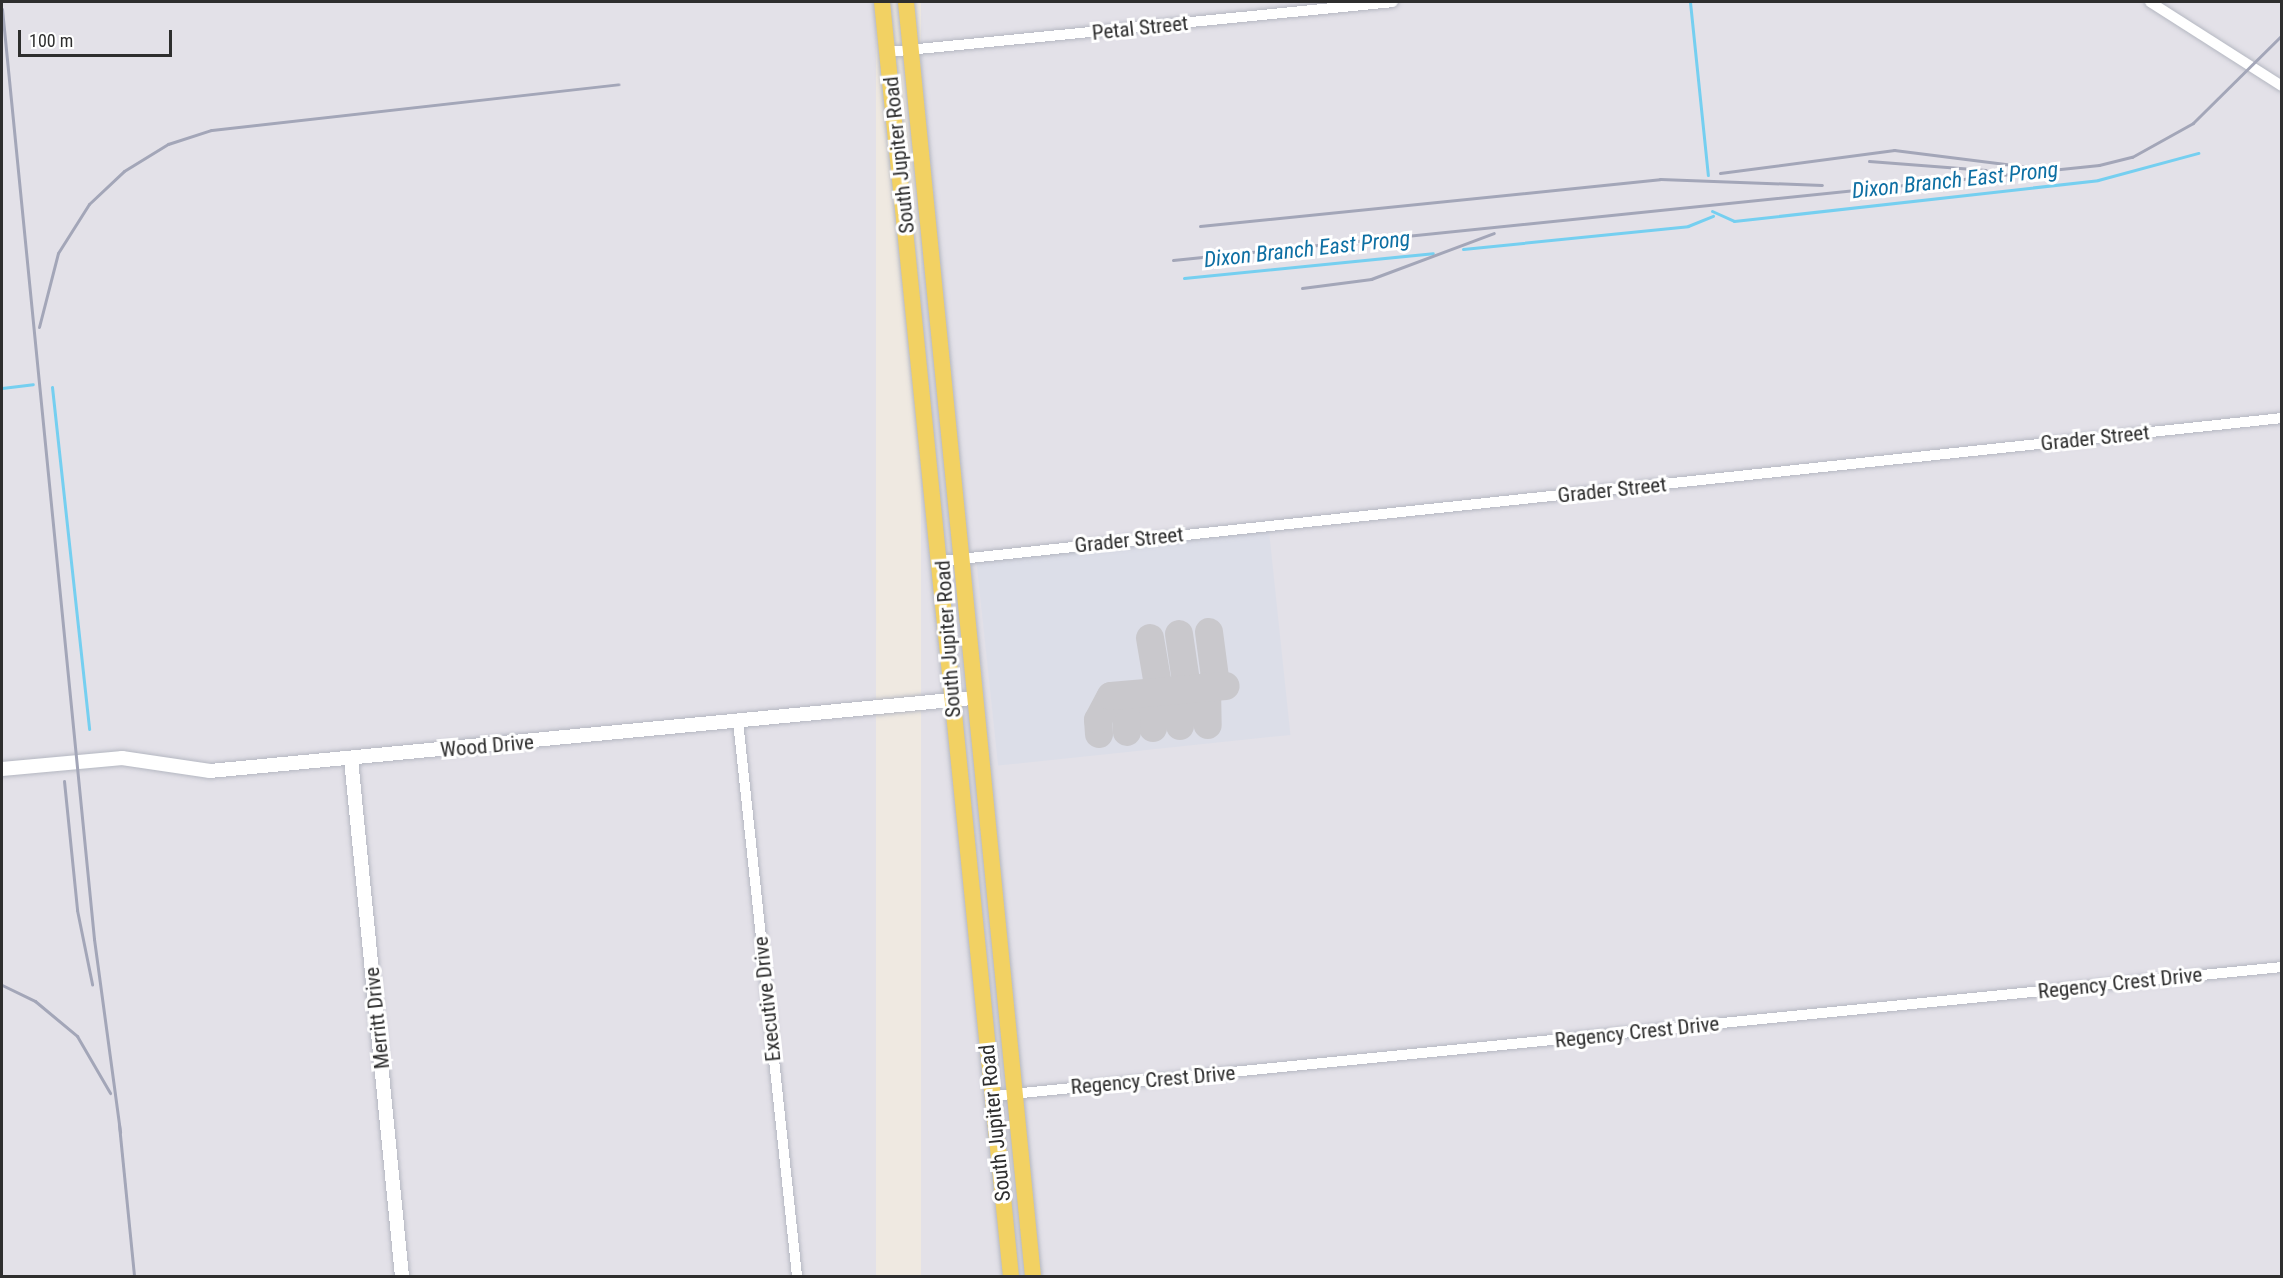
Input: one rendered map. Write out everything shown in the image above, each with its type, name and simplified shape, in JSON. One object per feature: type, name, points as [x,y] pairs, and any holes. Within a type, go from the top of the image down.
[{"type":"main road","name":"South Jupiter Road","points":[[882,2],[942,561],[952,700],[1011,1276]]},
{"type":"main road","name":"South Jupiter Road","points":[[906,2],[964,558],[973,698],[1033,1276]]},
{"type":"street","name":"Petal Street","points":[[888,52],[1393,2]]},
{"type":"street","points":[[2150,2],[2282,86]]},
{"type":"street","name":"Grader Street","points":[[942,561],[2282,418]]},
{"type":"street","name":"Wood Drive","points":[[2,769],[122,758],[210,771],[973,698]]},
{"type":"street","name":"Executive Drive","points":[[738,721],[797,1276]]},
{"type":"street","name":"Merritt Drive","points":[[351,759],[402,1276]]},
{"type":"street","name":"Regency Crest Drive","points":[[992,1096],[2282,967]]},
{"type":"shaded area","points":[[2,2],[876,2],[876,1276],[2,1276]]},
{"type":"shaded area","points":[[921,2],[2281,2],[2281,1276],[921,1276]]},
{"type":"shaded area","points":[[1269,531],[1290,735],[998,766],[977,562]]},
{"type":"waterway","name":"Dixon Branch East Prong","points":[[1690,2],[1708,175]]},
{"type":"waterway","name":"Dixon Branch East Prong","points":[[1712,211],[1734,221],[2098,180],[2198,153]]},
{"type":"waterway","name":"Dixon Branch East Prong","points":[[1463,249],[1688,226],[1713,216]]},
{"type":"waterway","name":"Dixon Branch East Prong","points":[[1184,278],[1433,253]]},
{"type":"waterway","points":[[2,388],[33,384]]},
{"type":"waterway","points":[[52,387],[89,729]]},
{"type":"waterway","points":[[161,1276],[251,1276]]},
{"type":"taxiway","points":[[1209,632],[1216,685]]},
{"type":"taxiway","points":[[1179,634],[1187,688]]},
{"type":"taxiway","points":[[1150,638],[1159,691]]},
{"type":"taxiway","points":[[1207,686],[1208,725]]},
{"type":"taxiway","points":[[1099,734],[1098,720],[1111,696],[1226,686]]},
{"type":"taxiway","points":[[1180,689],[1180,726]]},
{"type":"taxiway","points":[[1153,692],[1153,728]]},
{"type":"taxiway","points":[[1125,695],[1127,732]]},
{"type":"railway","points":[[2,9],[94,939],[120,1132]]},
{"type":"railway","points":[[1173,260],[2099,165],[2132,157],[2193,123],[2282,35]]},
{"type":"railway","points":[[39,327],[58,253],[89,204],[124,171],[168,144],[211,130],[618,84]]},
{"type":"railway","points":[[1720,173],[1894,150],[2029,167]]},
{"type":"railway","points":[[1869,161],[1986,170]]},
{"type":"railway","points":[[1200,226],[1660,179],[1822,185]]},
{"type":"railway","points":[[1302,288],[1371,279],[1494,233]]},
{"type":"railway","points":[[64,781],[77,910],[92,984]]},
{"type":"railway","points":[[2,985],[35,1001],[77,1036],[110,1093]]},
{"type":"railway","points":[[119,1125],[134,1276]]}]
